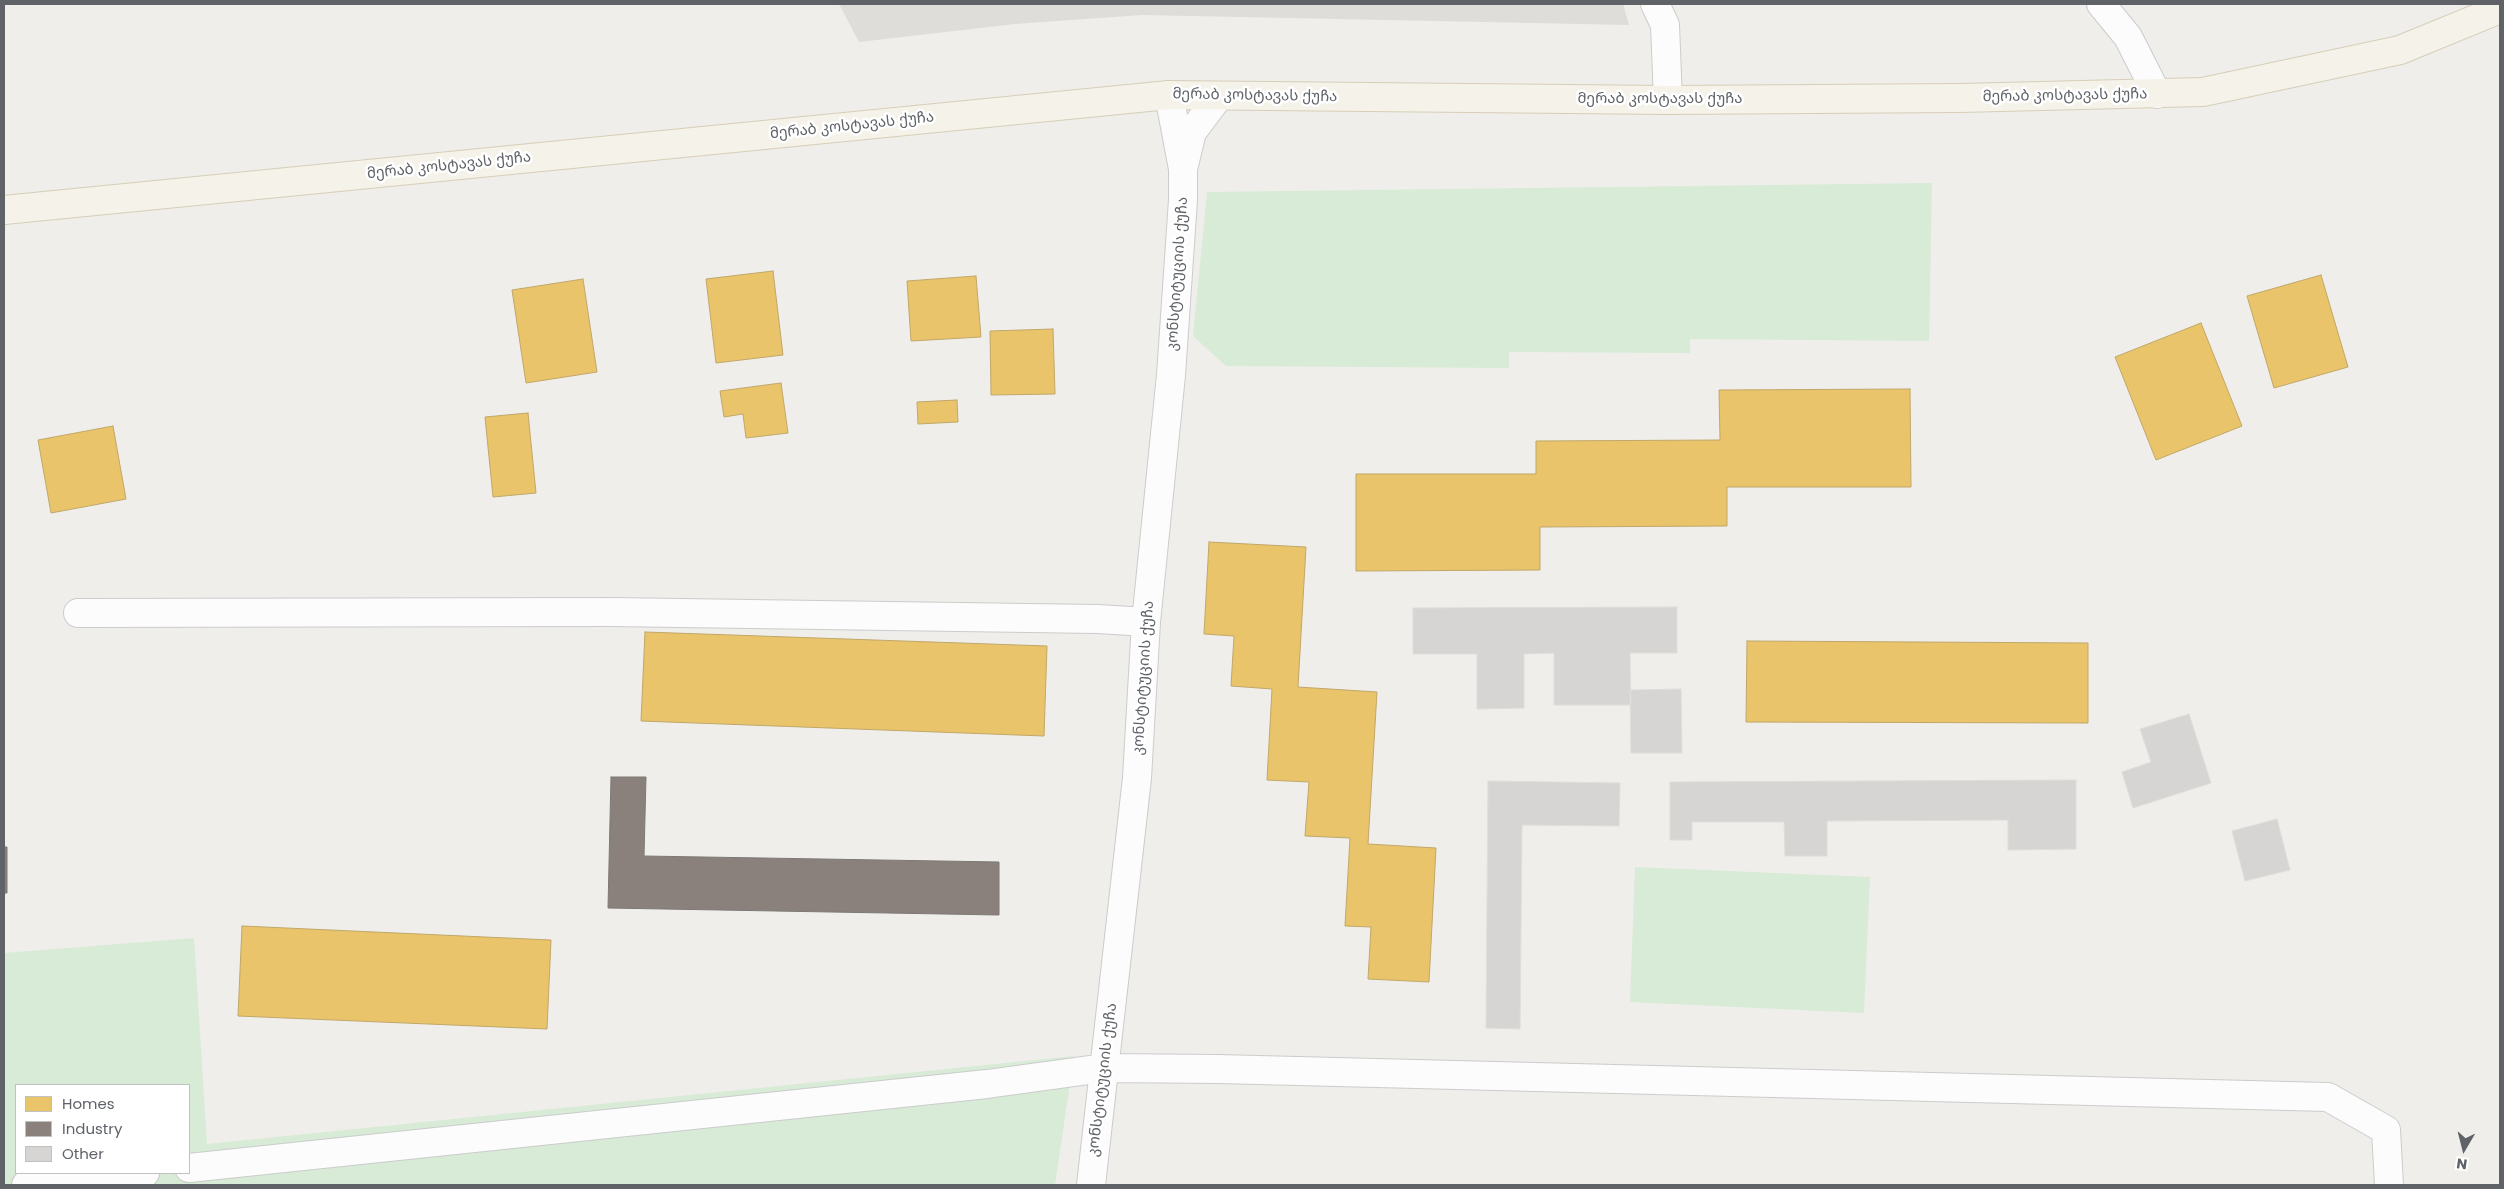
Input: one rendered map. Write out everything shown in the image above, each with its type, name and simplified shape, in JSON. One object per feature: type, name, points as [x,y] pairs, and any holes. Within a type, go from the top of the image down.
[{"type":"main road","name":"მერაბ კოსტავას ქუჩა","points":[[4,210],[1169,95],[1668,100],[1960,98],[2203,92],[2400,50],[2500,9]]},
{"type":"street","points":[[1656,4],[1665,25],[1668,100]]},
{"type":"street","points":[[2101,4],[2128,37],[2158,94]]},
{"type":"street","name":"კონსტიტუციის ქუჩა","points":[[1091,1185],[1137,778],[1146,622],[1171,375],[1184,200],[1183,169],[1169,95]]},
{"type":"street","name":"კონსტიტუციის ქუჩა","points":[[1183,169],[1192,132],[1219,96]]},
{"type":"street","points":[[78,613],[611,612],[1098,619],[1146,622]]},
{"type":"street","points":[[190,1168],[987,1084],[1104,1068],[1218,1069],[2328,1097],[2386,1130],[2389,1185]]},
{"type":"street","points":[[26,1185],[135,1174]]},
{"type":"shaded area","points":[[839,4],[1623,4],[1629,25],[1142,15],[1015,24],[859,42]]},
{"type":"green space","points":[[1932,183],[1929,341],[1690,339],[1690,353],[1509,352],[1509,368],[1226,366],[1193,336],[1207,192]]},
{"type":"green space","points":[[1635,867],[1870,877],[1864,1013],[1630,1002]]},
{"type":"green space","points":[[194,938],[207,1144],[1074,1056],[1055,1185],[4,1185],[4,953]]},
{"type":"building: Homes","points":[[773,271],[783,355],[716,363],[706,279]]},
{"type":"building: Homes","points":[[2321,275],[2348,367],[2274,388],[2247,296]]},
{"type":"building: Homes","points":[[976,276],[981,337],[911,341],[907,281]]},
{"type":"building: Homes","points":[[583,279],[597,372],[526,383],[512,290]]},
{"type":"building: Homes","points":[[2201,323],[2242,426],[2156,460],[2115,357]]},
{"type":"building: Homes","points":[[1053,329],[1055,394],[991,395],[990,331]]},
{"type":"building: Homes","points":[[781,383],[788,433],[746,438],[743,414],[724,417],[720,391]]},
{"type":"building: Homes","points":[[1910,389],[1911,487],[1727,487],[1727,526],[1540,527],[1540,570],[1356,571],[1356,474],[1536,474],[1536,441],[1720,440],[1719,390]]},
{"type":"building: Homes","points":[[957,400],[958,422],[918,424],[917,402]]},
{"type":"building: Homes","points":[[528,413],[536,493],[493,497],[485,417]]},
{"type":"building: Homes","points":[[113,426],[126,499],[51,513],[38,440]]},
{"type":"building: Homes","points":[[1209,542],[1306,547],[1298,687],[1377,692],[1368,844],[1436,848],[1429,982],[1368,979],[1371,927],[1345,926],[1350,838],[1305,836],[1309,782],[1267,780],[1272,689],[1231,686],[1234,636],[1204,634]]},
{"type":"building: Homes","points":[[645,632],[1047,646],[1044,736],[641,721]]},
{"type":"building: Homes","points":[[1747,641],[2088,643],[2088,723],[1746,722]]},
{"type":"building: Homes","points":[[242,926],[551,940],[547,1029],[238,1016]]},
{"type":"building: Industry","points":[[611,777],[646,777],[644,856],[999,862],[999,915],[608,908]]},
{"type":"building: Industry","points":[[4,847],[7,847],[7,893],[4,893]]},
{"type":"building: Other","points":[[1677,607],[1677,653],[1630,653],[1631,705],[1554,705],[1554,653],[1524,654],[1524,708],[1477,709],[1477,654],[1413,654],[1413,608]]},
{"type":"building: Other","points":[[1681,689],[1682,753],[1631,753],[1630,690]]},
{"type":"building: Other","points":[[2189,714],[2211,783],[2133,808],[2122,772],[2151,762],[2140,729]]},
{"type":"building: Other","points":[[2076,780],[2076,849],[2008,850],[2008,820],[1827,821],[1827,856],[1785,856],[1784,822],[1692,822],[1692,840],[1670,840],[1670,782]]},
{"type":"building: Other","points":[[1488,781],[1620,783],[1619,826],[1522,825],[1520,1029],[1486,1028]]},
{"type":"building: Other","points":[[2277,819],[2290,870],[2245,881],[2232,831]]}]
